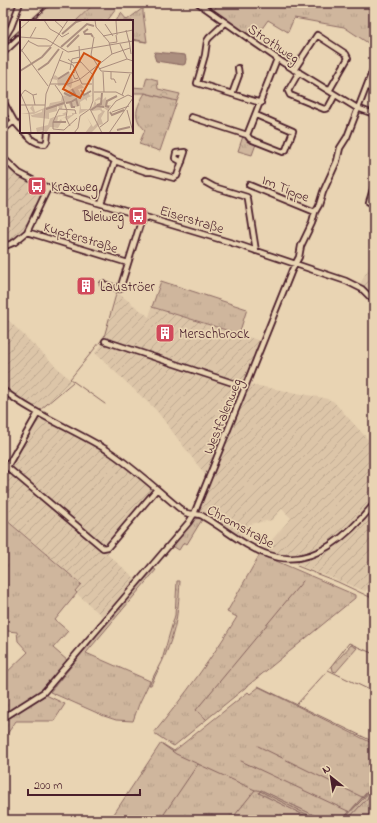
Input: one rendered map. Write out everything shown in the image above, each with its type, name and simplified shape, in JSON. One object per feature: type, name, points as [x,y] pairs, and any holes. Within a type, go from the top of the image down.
[{"type":"street","points":[[3,40],[12,26],[20,3]]},
{"type":"street","name":"Strothweg","points":[[198,3],[277,59],[357,108],[374,114]]},
{"type":"street","points":[[225,23],[207,41],[205,55],[197,83],[261,103]]},
{"type":"street","points":[[297,71],[317,35],[346,54],[348,58],[329,91]]},
{"type":"street","points":[[3,53],[20,37]]},
{"type":"street","points":[[248,134],[277,59]]},
{"type":"street","name":"Westfalenweg","points":[[3,718],[44,692],[189,522],[194,514],[374,66]]},
{"type":"street","points":[[232,94],[239,75],[238,68]]},
{"type":"street","name":"Strothweg","points":[[297,71],[288,91],[290,95],[324,109],[328,108],[335,95]]},
{"type":"street","points":[[3,101],[14,121],[20,128]]},
{"type":"street","points":[[191,117],[248,134],[250,139],[283,152],[286,150],[293,131],[256,115]]},
{"type":"street","points":[[3,130],[14,121]]},
{"type":"street","points":[[25,133],[33,141],[41,144],[45,144],[47,141],[48,133]]},
{"type":"street","points":[[89,150],[147,172],[174,178],[177,176],[182,162]]},
{"type":"street","name":"Eiserstraße","points":[[3,158],[19,173],[48,188],[295,263],[346,281],[362,289],[374,301]]},
{"type":"street","points":[[101,203],[115,161]]},
{"type":"street","points":[[205,182],[214,187],[247,197],[256,251]]},
{"type":"street","name":"Im Tippe","points":[[249,185],[315,212]]},
{"type":"street","points":[[369,202],[374,186]]},
{"type":"street","points":[[3,247],[15,242],[27,232],[48,188]]},
{"type":"street","points":[[102,284],[120,289],[143,216]]},
{"type":"street","name":"Kupferstraße","points":[[27,232],[128,263]]},
{"type":"street","points":[[105,341],[245,387]]},
{"type":"street","name":"Chromstraße","points":[[3,390],[38,413],[107,450],[186,513],[203,516],[242,541],[269,555],[284,559],[312,555],[334,544],[358,523],[374,504]]},
{"type":"street","points":[[38,413],[5,469],[103,548],[108,547],[157,489]]},
{"type":"shaded area","points":[[3,3],[23,3],[9,38],[3,43]]},
{"type":"shaded area","points":[[47,3],[95,3],[77,20],[42,20],[40,16],[36,20],[29,20]]},
{"type":"shaded area","points":[[20,28],[20,34],[3,49],[3,43]]},
{"type":"shaded area","points":[[155,52],[185,55],[185,64],[183,65],[156,61],[154,55]]},
{"type":"shaded area","points":[[3,160],[18,174],[43,189],[23,232],[18,237],[3,243]]},
{"type":"shaded area","points":[[374,258],[374,298],[359,286]]},
{"type":"shaded area","points":[[118,293],[149,317],[152,307],[261,341],[245,382],[242,383],[104,339]]},
{"type":"shaded area","points":[[3,315],[71,381],[38,411],[15,397],[3,387]]},
{"type":"shaded area","points":[[103,343],[239,387],[241,390],[206,476],[156,410],[95,353]]},
{"type":"shaded area","points":[[248,384],[333,401],[374,446],[374,583],[365,591],[291,562],[290,557],[263,550],[291,518],[282,509],[272,520],[250,524],[240,537],[199,510]]},
{"type":"shaded area","points":[[41,418],[105,452],[132,471],[159,495],[154,497],[107,554],[136,579],[103,617],[75,592],[81,584],[6,519],[3,524],[3,474],[35,419]]},
{"type":"green space","points":[[95,3],[112,3],[116,9],[108,20],[77,20]]},
{"type":"green space","points":[[219,3],[374,3],[374,47],[344,27],[294,18],[288,32],[268,20],[253,41],[213,11]]},
{"type":"green space","points":[[143,8],[147,42],[133,39],[133,20],[127,20]]},
{"type":"green space","points":[[121,13],[127,20],[117,20]]},
{"type":"green space","points":[[147,77],[157,80],[158,89],[180,94],[177,101],[145,93],[133,93],[133,87],[144,88]]},
{"type":"green space","points":[[145,93],[177,101],[160,151],[139,144],[145,130],[138,121],[137,112],[139,103]]},
{"type":"green space","points":[[243,136],[256,144],[252,155],[238,151]]},
{"type":"green space","points":[[161,281],[247,309],[239,334],[152,307]]},
{"type":"green space","points":[[195,518],[203,518],[187,544],[184,542],[179,550],[171,545]]},
{"type":"green space","points":[[5,519],[81,584],[75,591],[77,593],[55,620],[68,631],[53,648],[68,661],[40,691],[7,712],[3,708],[3,676],[28,652],[18,641],[17,632],[8,631],[3,634],[3,524]]},
{"type":"green space","points":[[260,554],[355,595],[355,598],[174,746],[154,733],[218,647],[237,617],[227,612]]},
{"type":"green space","points":[[152,568],[156,570],[86,653],[150,681],[133,721],[116,720],[104,716],[50,692]]},
{"type":"green space","points":[[177,581],[180,581],[175,627],[169,647],[151,685],[149,685],[162,660],[175,615]]},
{"type":"green space","points":[[351,645],[357,648],[336,672],[333,671],[332,666]]},
{"type":"green space","points":[[259,687],[374,744],[374,784],[342,820],[324,820],[261,790],[259,793],[314,820],[110,820],[161,743],[174,751],[248,692],[250,694]]},
{"type":"green space","points":[[46,695],[65,704],[54,721],[16,721],[3,740],[3,721]]},
{"type":"green space","points":[[374,785],[374,791],[347,820],[342,820]]},
{"type":"green space","points":[[261,790],[324,820],[314,820],[259,793]]},
{"type":"green space","points":[[374,791],[374,820],[347,820]]},
{"type":"waterway","points":[[133,40],[146,42]]},
{"type":"waterway","points":[[105,404],[70,379],[104,337],[117,291]]},
{"type":"waterway","points":[[40,410],[73,382]]},
{"type":"waterway","points":[[297,566],[338,582],[374,599]]},
{"type":"waterway","points":[[206,719],[196,710],[303,581]]},
{"type":"waterway","points":[[369,596],[369,593],[374,589]]},
{"type":"waterway","points":[[297,704],[328,670],[349,643],[374,654]]},
{"type":"waterway","points":[[328,670],[374,692]]},
{"type":"waterway","points":[[258,686],[374,742]]},
{"type":"waterway","points":[[162,744],[176,754],[255,790],[231,820]]},
{"type":"waterway","points":[[258,746],[364,798]]},
{"type":"waterway","points":[[241,761],[350,812]]},
{"type":"waterway","points":[[160,820],[198,764]]},
{"type":"waterway","points":[[343,820],[374,787]]},
{"type":"waterway","points":[[255,790],[258,790],[318,820]]},
{"type":"railway","points":[[32,20],[51,3]]},
{"type":"railway","points":[[3,46],[20,31]]},
{"type":"place","name":"Kraxweg","points":[[37,186]]},
{"type":"place","name":"Bleiweg","points":[[138,216]]},
{"type":"place","name":"Lauströer","points":[[86,286]]},
{"type":"place","name":"Merschbrock","points":[[165,333]]}]
